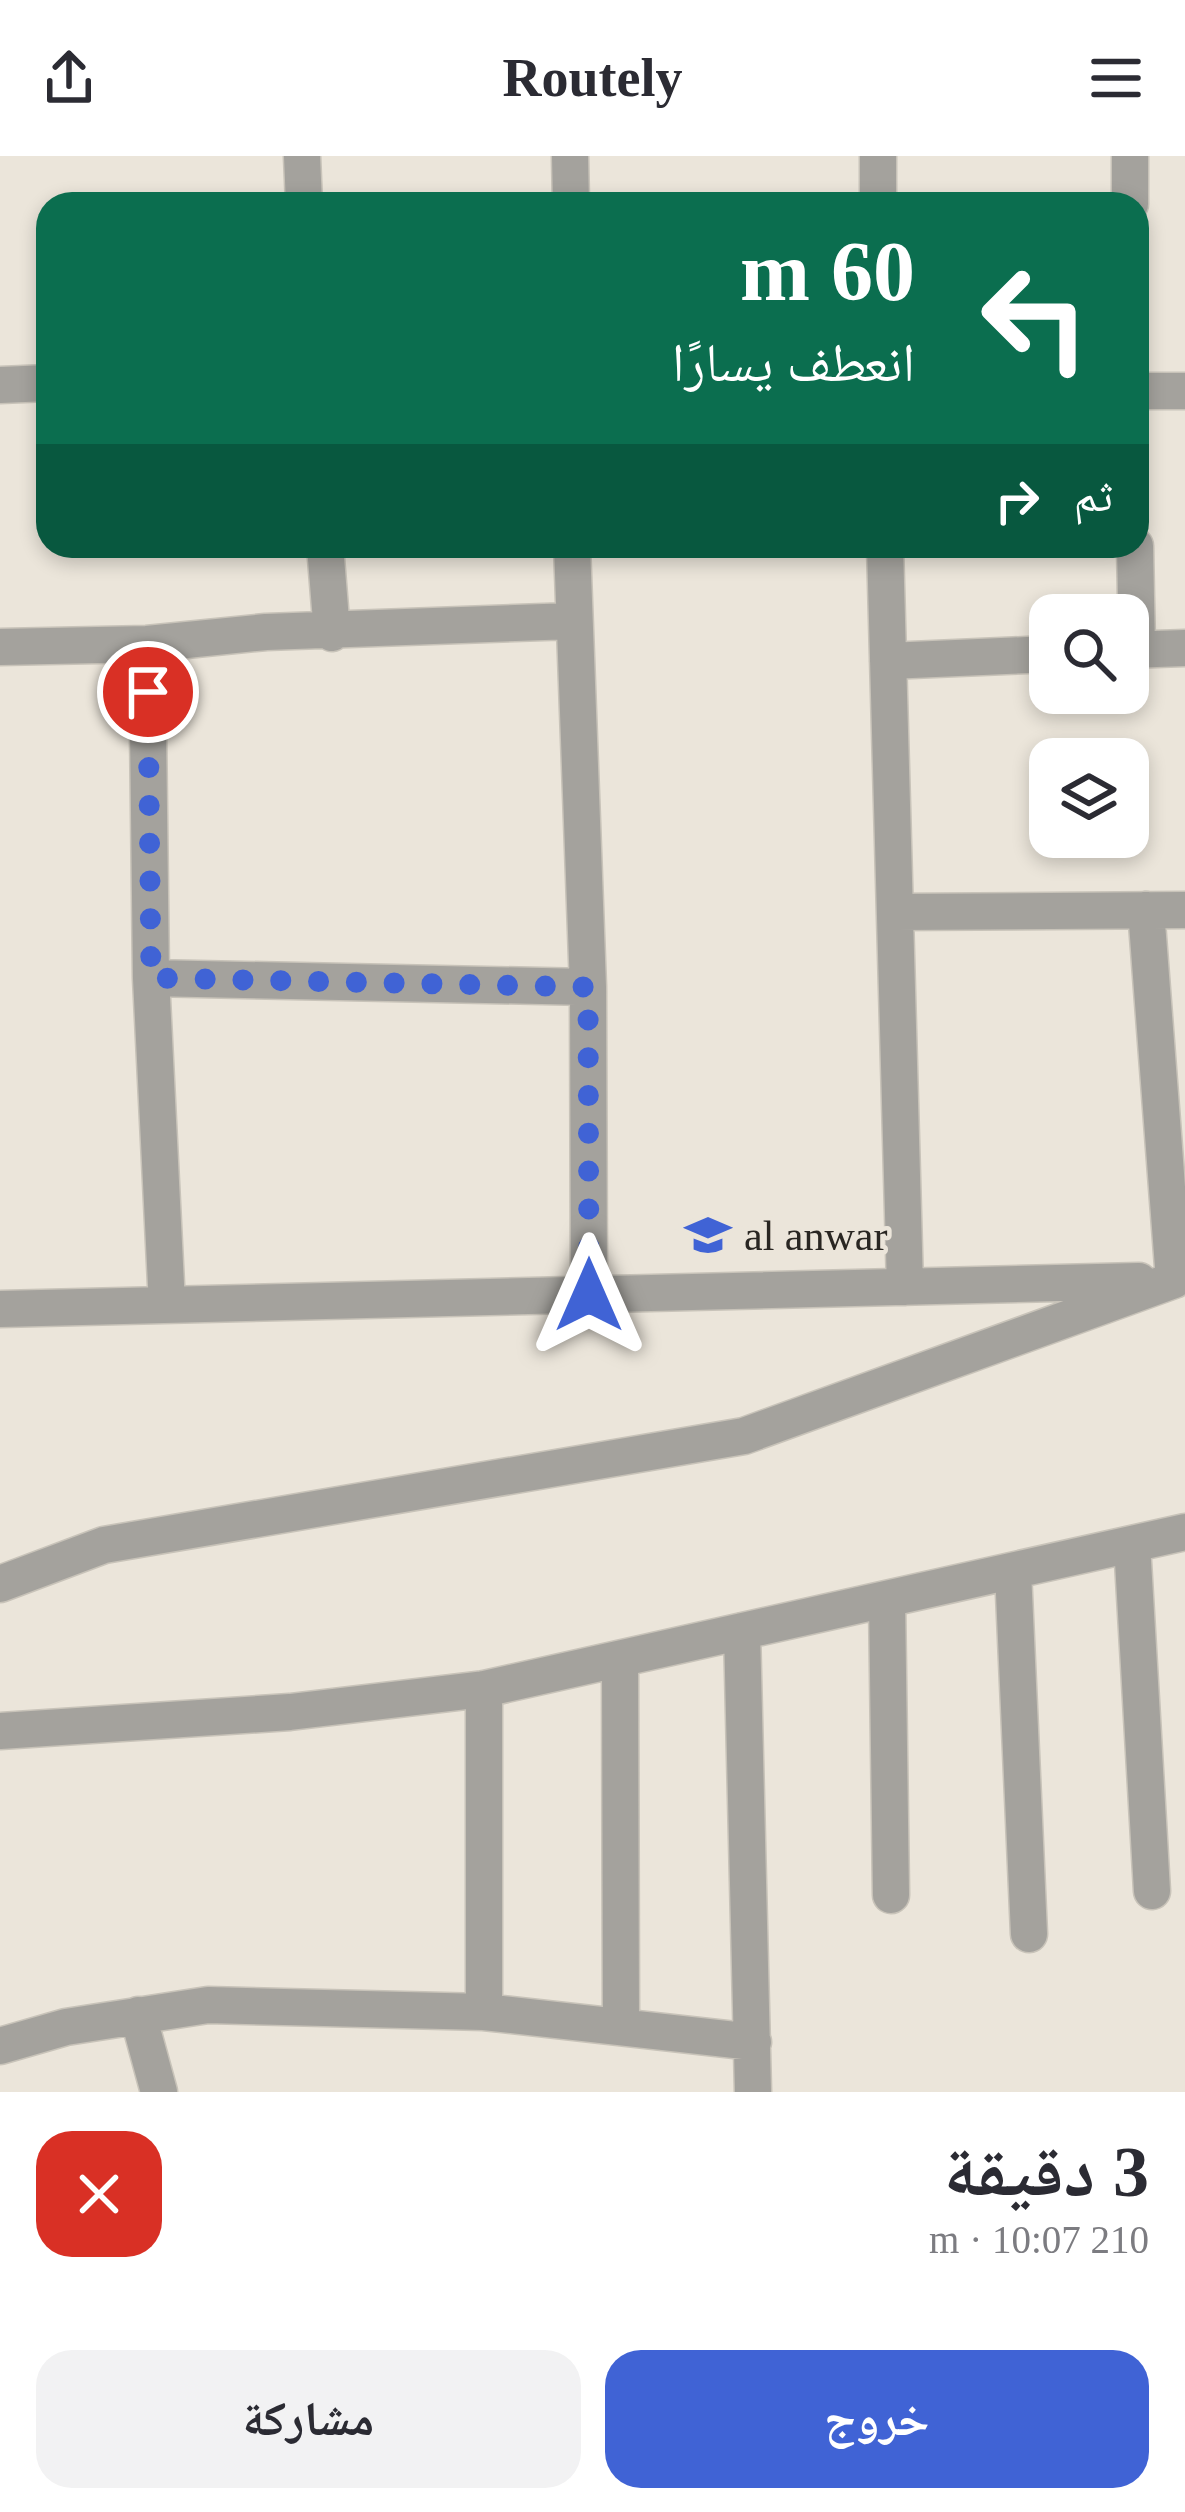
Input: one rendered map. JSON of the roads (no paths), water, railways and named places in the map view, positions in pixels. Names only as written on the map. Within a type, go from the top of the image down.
[{"type":"street","points":[[302,156],[304,192]]},
{"type":"street","points":[[570,156],[571,192]]},
{"type":"street","points":[[878,156],[878,192]]},
{"type":"street","points":[[1130,156],[1130,192]]},
{"type":"street","points":[[0,386],[36,384]]},
{"type":"street","points":[[1149,392],[1185,391]]},
{"type":"street","points":[[326,558],[332,633]]},
{"type":"street","points":[[572,558],[588,987],[589,1295]]},
{"type":"street","points":[[885,558],[905,1287]]},
{"type":"street","points":[[1135,594],[1136,558]]},
{"type":"street","points":[[0,646],[147,644],[266,632],[573,621]]},
{"type":"street","points":[[147,644],[151,978],[166,1305]]},
{"type":"street","points":[[1149,649],[1185,648]]},
{"type":"street","points":[[888,662],[1029,655]]},
{"type":"street","points":[[1146,910],[1180,1280]]},
{"type":"street","points":[[895,912],[1185,910]]},
{"type":"street","points":[[151,978],[588,987]]},
{"type":"street","points":[[0,1309],[1180,1280]]},
{"type":"street","points":[[0,1584],[104,1545],[744,1436],[1180,1280]]},
{"type":"street","points":[[0,1731],[290,1712],[484,1689],[1185,1532]]},
{"type":"street","points":[[1132,1544],[1152,1891]]},
{"type":"street","points":[[1012,1571],[1029,1934]]},
{"type":"street","points":[[887,1599],[891,1895]]},
{"type":"street","points":[[742,1631],[753,2092]]},
{"type":"street","points":[[620,1658],[621,2027]]},
{"type":"street","points":[[484,1689],[484,2012]]},
{"type":"street","points":[[0,2046],[66,2026],[208,2005],[484,2012],[753,2042]]},
{"type":"street","points":[[138,2015],[159,2092]]},
{"type":"place","name":"al anwar","points":[[708,1235]]}]
